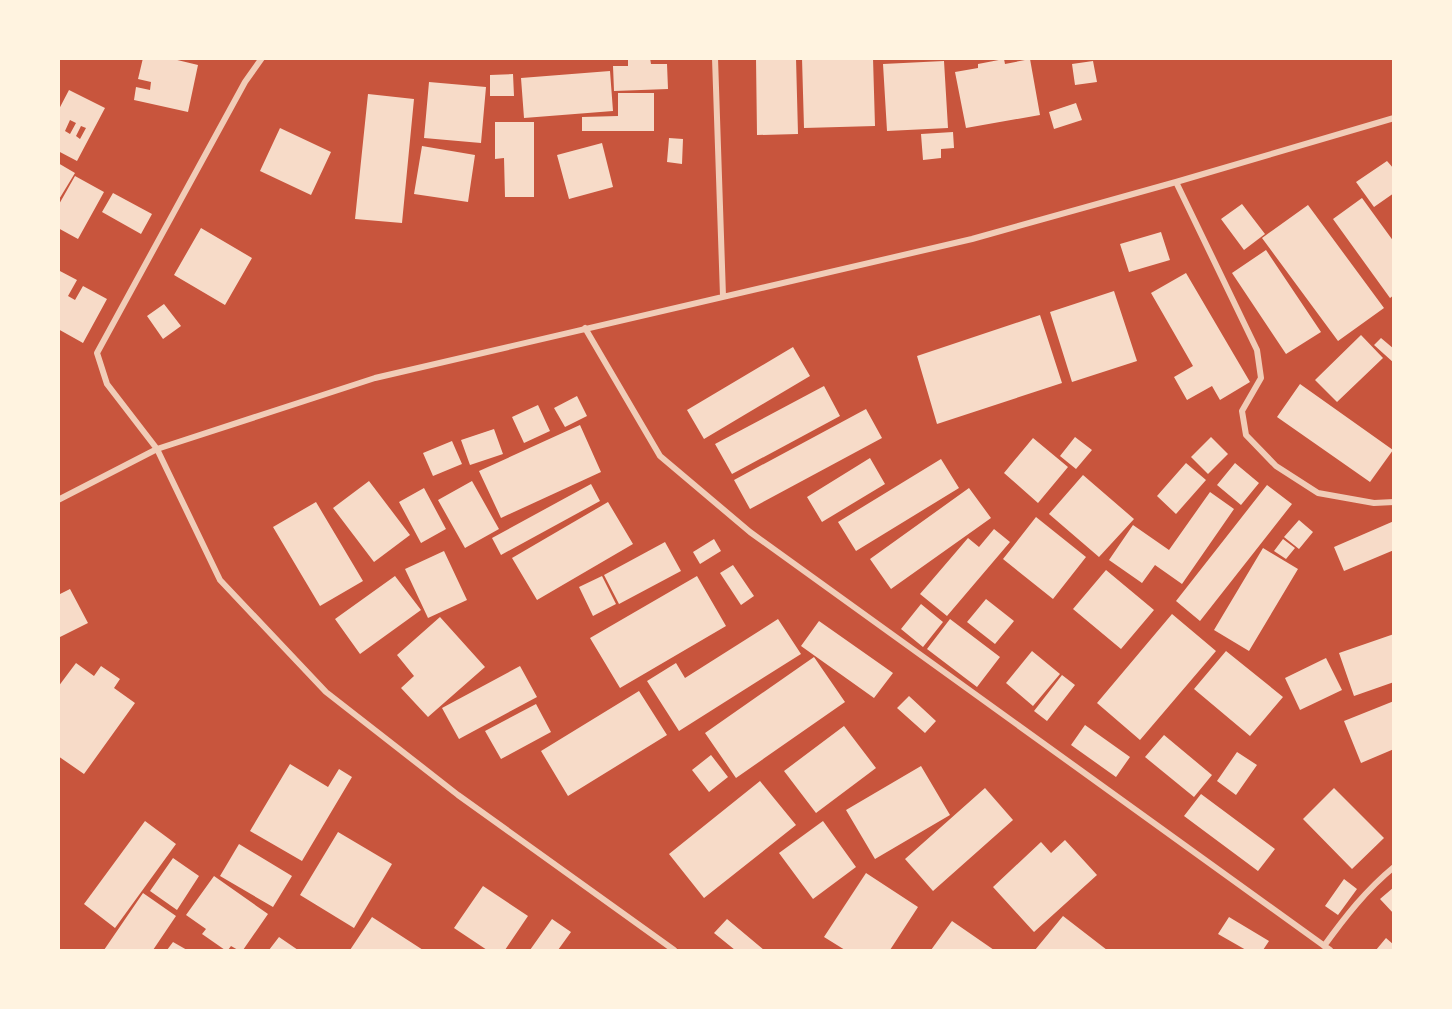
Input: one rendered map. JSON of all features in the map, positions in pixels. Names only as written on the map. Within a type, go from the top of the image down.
[{"type":"street","points":[[262,58],[246,82],[97,353],[107,384],[157,449],[220,580],[326,692],[458,795],[674,951]]},
{"type":"street","points":[[715,58],[723,296]]},
{"type":"street","points":[[58,500],[157,449],[375,378],[972,239],[1394,118]]},
{"type":"street","points":[[1176,182],[1257,350],[1261,378],[1242,411],[1245,435],[1276,466],[1318,493],[1374,503],[1394,501]]},
{"type":"street","points":[[585,328],[660,456],[750,532],[1327,948],[1350,909],[1373,884],[1394,867]]},
{"type":"building","points":[[143,58],[169,58],[198,65],[188,112],[134,100],[136,87],[150,90],[151,82],[138,79]]},
{"type":"building","points":[[628,58],[650,58],[651,64],[667,64],[668,89],[614,91],[613,66],[628,66]]},
{"type":"building","points":[[756,58],[796,58],[798,134],[757,135]]},
{"type":"building","points":[[802,58],[873,58],[875,126],[804,128]]},
{"type":"building","points":[[1004,59],[1005,64],[1030,59],[1040,115],[966,128],[955,72],[978,68],[978,64]]},
{"type":"building","points":[[944,61],[948,128],[887,131],[883,64]]},
{"type":"building","points":[[1093,61],[1097,82],[1075,85],[1072,64]]},
{"type":"building","points":[[610,71],[613,111],[524,118],[521,78]]},
{"type":"building","points":[[513,74],[514,96],[490,96],[490,75]]},
{"type":"building","points":[[429,82],[486,87],[481,143],[424,138]]},
{"type":"building","points":[[69,90],[105,108],[77,161],[58,151],[58,111]],"holes":[[[70,120],[76,123],[70,134],[65,131]],[[81,126],[86,128],[80,139],[76,136]]]},
{"type":"building","points":[[618,93],[654,93],[654,131],[582,131],[582,117],[618,116]]},
{"type":"building","points":[[368,94],[414,99],[402,223],[355,219]]},
{"type":"building","points":[[1076,103],[1082,120],[1054,129],[1049,112]]},
{"type":"building","points":[[495,122],[534,122],[534,197],[505,197],[504,158],[495,159]]},
{"type":"building","points":[[280,128],[331,152],[311,195],[260,171]]},
{"type":"building","points":[[953,132],[954,148],[941,149],[941,158],[923,160],[921,134]]},
{"type":"building","points":[[669,138],[683,139],[682,164],[667,162]]},
{"type":"building","points":[[602,143],[613,187],[569,199],[557,155]]},
{"type":"building","points":[[422,146],[475,155],[468,202],[414,194]]},
{"type":"building","points":[[1387,161],[1394,169],[1394,193],[1374,207],[1356,182]]},
{"type":"building","points":[[58,163],[75,173],[58,201]]},
{"type":"building","points":[[75,176],[104,192],[78,239],[58,228],[58,206]]},
{"type":"building","points":[[113,193],[152,214],[141,234],[102,212]]},
{"type":"building","points":[[1362,198],[1394,242],[1394,295],[1390,298],[1333,219]]},
{"type":"building","points":[[1242,204],[1265,234],[1244,250],[1221,219]]},
{"type":"building","points":[[1308,205],[1384,308],[1338,341],[1262,238]]},
{"type":"building","points":[[201,228],[252,258],[225,305],[174,275]]},
{"type":"building","points":[[1161,232],[1170,260],[1129,272],[1120,244]]},
{"type":"building","points":[[1266,250],[1321,332],[1286,354],[1232,273]]},
{"type":"building","points":[[58,270],[77,280],[68,296],[75,300],[83,286],[107,299],[83,343],[58,329]]},
{"type":"building","points":[[1186,273],[1250,382],[1220,400],[1212,386],[1187,400],[1174,377],[1193,366],[1151,293]]},
{"type":"building","points":[[1114,291],[1137,361],[1072,382],[1050,312]]},
{"type":"building","points":[[164,304],[181,326],[163,339],[147,316]]},
{"type":"building","points":[[1040,315],[1062,383],[937,424],[917,356]]},
{"type":"building","points":[[1361,335],[1383,358],[1337,402],[1315,380]]},
{"type":"building","points":[[1381,338],[1394,349],[1394,363],[1374,345]]},
{"type":"building","points":[[793,347],[810,376],[704,439],[687,410]]},
{"type":"building","points":[[1300,384],[1393,450],[1370,482],[1277,417]]},
{"type":"building","points":[[824,386],[840,416],[732,474],[715,444]]},
{"type":"building","points":[[577,396],[587,416],[565,427],[554,408]]},
{"type":"building","points":[[538,405],[550,431],[524,443],[512,417]]},
{"type":"building","points":[[866,409],[882,438],[750,509],[734,480]]},
{"type":"building","points":[[580,425],[601,472],[501,518],[479,471]]},
{"type":"building","points":[[494,429],[503,454],[470,465],[461,440]]},
{"type":"building","points":[[1075,437],[1092,450],[1076,469],[1060,456]]},
{"type":"building","points":[[1211,437],[1228,454],[1208,474],[1191,457]]},
{"type":"building","points":[[1033,438],[1068,467],[1038,503],[1004,473]]},
{"type":"building","points":[[452,441],[462,464],[433,476],[423,453]]},
{"type":"building","points":[[870,458],[885,484],[822,522],[807,497]]},
{"type":"building","points":[[941,459],[959,488],[856,551],[838,522]]},
{"type":"building","points":[[1186,463],[1206,480],[1176,514],[1157,496]]},
{"type":"building","points":[[1235,463],[1259,483],[1241,505],[1217,485]]},
{"type":"building","points":[[1083,475],[1134,519],[1099,557],[1049,514]]},
{"type":"building","points":[[369,481],[410,535],[374,562],[333,508]]},
{"type":"building","points":[[472,481],[499,529],[465,548],[438,500]]},
{"type":"building","points":[[591,484],[600,501],[501,555],[492,538]]},
{"type":"building","points":[[1267,485],[1292,504],[1200,621],[1176,601]]},
{"type":"building","points":[[424,488],[446,529],[421,543],[399,502]]},
{"type":"building","points":[[969,488],[991,518],[891,589],[870,559]]},
{"type":"building","points":[[1210,492],[1234,509],[1182,584],[1155,565],[1142,583],[1109,560],[1133,525],[1169,550]]},
{"type":"building","points":[[316,502],[363,581],[320,606],[273,527]]},
{"type":"building","points":[[608,502],[633,544],[537,600],[512,558]]},
{"type":"building","points":[[1036,517],[1086,557],[1053,599],[1003,559]]},
{"type":"building","points":[[1299,520],[1313,532],[1299,549],[1284,537]]},
{"type":"building","points":[[1394,521],[1394,550],[1344,571],[1334,547]]},
{"type":"building","points":[[994,529],[1010,542],[947,616],[920,594],[968,538],[979,547]]},
{"type":"building","points":[[714,539],[721,551],[700,564],[693,552]]},
{"type":"building","points":[[1283,539],[1295,548],[1286,559],[1274,551]]},
{"type":"building","points":[[665,542],[681,571],[619,604],[604,575]]},
{"type":"building","points":[[1263,548],[1298,569],[1249,651],[1214,630]]},
{"type":"building","points":[[444,551],[467,600],[428,618],[405,569]]},
{"type":"building","points":[[733,565],[754,596],[741,605],[720,573]]},
{"type":"building","points":[[1106,570],[1154,610],[1121,649],[1073,609]]},
{"type":"building","points":[[395,576],[421,610],[360,654],[335,619]]},
{"type":"building","points":[[602,576],[616,604],[593,616],[579,587]]},
{"type":"building","points":[[697,576],[726,626],[620,688],[590,638]]},
{"type":"building","points":[[70,589],[88,623],[58,638],[58,595]]},
{"type":"building","points":[[986,599],[1014,621],[995,644],[967,622]]},
{"type":"building","points":[[921,604],[943,622],[923,647],[901,629]]},
{"type":"building","points":[[1172,614],[1216,651],[1140,740],[1097,703]]},
{"type":"building","points":[[440,617],[485,667],[428,717],[401,688],[414,676],[397,655]]},
{"type":"building","points":[[778,619],[801,654],[679,731],[647,681],[676,663],[685,678]]},
{"type":"building","points":[[950,619],[1000,657],[977,687],[927,649]]},
{"type":"building","points":[[819,621],[893,673],[874,698],[801,646]]},
{"type":"building","points":[[1394,634],[1394,682],[1354,696],[1339,653]]},
{"type":"building","points":[[1032,651],[1060,674],[1033,706],[1006,683]]},
{"type":"building","points":[[1226,651],[1283,697],[1250,736],[1194,689]]},
{"type":"building","points":[[814,657],[845,702],[736,778],[705,733]]},
{"type":"building","points":[[1326,658],[1342,690],[1300,710],[1285,678]]},
{"type":"building","points":[[76,663],[94,676],[101,666],[120,679],[114,688],[135,703],[84,774],[58,756],[58,687]]},
{"type":"building","points":[[520,666],[537,697],[459,739],[442,708]]},
{"type":"building","points":[[1062,675],[1075,685],[1047,721],[1034,711]]},
{"type":"building","points":[[639,691],[667,735],[568,796],[541,751]]},
{"type":"building","points":[[909,696],[936,721],[925,733],[897,708]]},
{"type":"building","points":[[1394,701],[1394,749],[1361,763],[1344,721]]},
{"type":"building","points":[[536,704],[551,732],[501,759],[485,731]]},
{"type":"building","points":[[1085,725],[1130,757],[1116,777],[1071,745]]},
{"type":"building","points":[[844,726],[876,768],[816,813],[784,771]]},
{"type":"building","points":[[1164,735],[1212,775],[1194,797],[1145,757]]},
{"type":"building","points":[[1237,752],[1257,765],[1236,795],[1217,781]]},
{"type":"building","points":[[711,755],[728,777],[709,792],[692,770]]},
{"type":"building","points":[[290,764],[328,787],[339,769],[352,777],[302,861],[250,831]]},
{"type":"building","points":[[921,766],[950,815],[875,859],[846,810]]},
{"type":"building","points":[[760,781],[796,825],[704,898],[669,854]]},
{"type":"building","points":[[985,788],[1013,820],[933,891],[905,859]]},
{"type":"building","points":[[1334,788],[1384,838],[1352,869],[1303,819]]},
{"type":"building","points":[[1201,794],[1275,849],[1258,871],[1184,816]]},
{"type":"building","points":[[145,821],[176,844],[115,928],[84,904]]},
{"type":"building","points":[[823,821],[856,867],[813,899],[779,853]]},
{"type":"building","points":[[338,832],[392,864],[354,928],[300,895]]},
{"type":"building","points":[[1065,840],[1097,875],[1034,932],[993,887],[1041,842],[1051,853]]},
{"type":"building","points":[[239,844],[292,876],[273,907],[220,876]]},
{"type":"building","points":[[173,858],[199,876],[177,910],[150,891]]},
{"type":"building","points":[[866,873],[918,907],[890,950],[845,950],[824,937]]},
{"type":"building","points":[[214,876],[268,914],[243,950],[231,946],[225,950],[202,934],[206,929],[186,915]]},
{"type":"building","points":[[1344,879],[1357,889],[1338,915],[1325,906]]},
{"type":"building","points":[[483,886],[528,916],[505,950],[487,950],[454,928]]},
{"type":"building","points":[[1394,887],[1394,914],[1380,899]]},
{"type":"building","points":[[143,893],[176,916],[153,950],[104,950]]},
{"type":"building","points":[[1063,916],[1107,950],[1035,950]]},
{"type":"building","points":[[372,917],[423,950],[350,950]]},
{"type":"building","points":[[1229,917],[1269,941],[1263,950],[1246,950],[1218,934]]},
{"type":"building","points":[[552,919],[571,932],[558,950],[530,950]]},
{"type":"building","points":[[727,919],[764,950],[735,950],[714,933]]},
{"type":"building","points":[[952,921],[994,950],[931,950]]},
{"type":"building","points":[[279,937],[298,950],[269,950]]},
{"type":"building","points":[[1386,938],[1394,945],[1394,950],[1376,950]]},
{"type":"building","points":[[173,942],[187,950],[167,950]]}]
